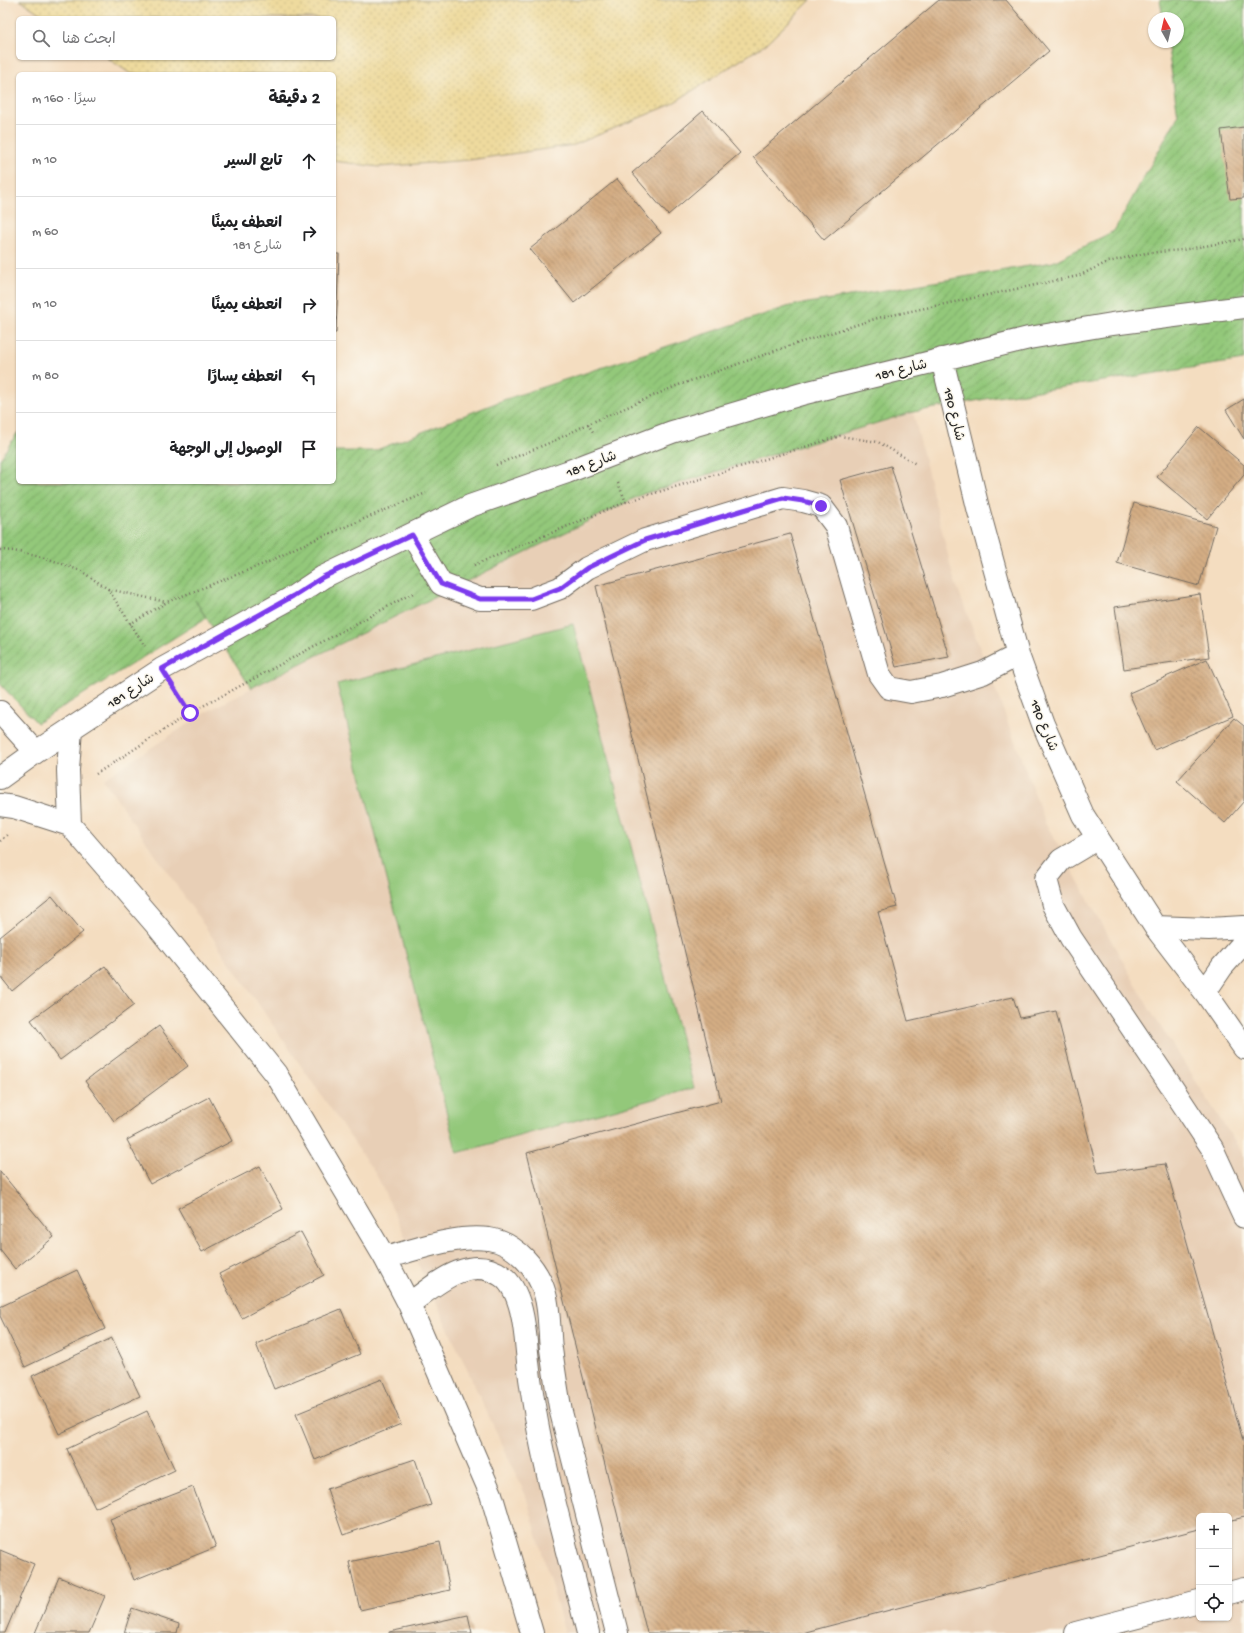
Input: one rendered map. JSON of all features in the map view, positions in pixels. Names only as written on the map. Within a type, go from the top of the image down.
[{"type":"street","name":"شارع 181","points":[[0,778],[36,752],[162,669],[293,596],[323,577],[470,506],[567,472],[672,432],[805,393],[1029,338],[1112,324],[1244,307]]},
{"type":"street","name":"شارع 190","points":[[942,359],[978,508],[1018,654],[1042,724],[1083,815],[1155,927],[1205,992],[1244,1048]]},
{"type":"street","points":[[412,535],[441,584],[480,599],[531,599],[560,588],[587,568],[645,540],[783,498],[803,501],[821,506],[836,526],[879,674],[889,688],[911,692],[942,686],[982,673],[1018,654]]},
{"type":"street","points":[[0,712],[36,752]]},
{"type":"street","points":[[70,825],[68,770],[71,729]]},
{"type":"street","points":[[0,805],[14,807],[70,825],[158,927],[276,1074],[385,1258],[409,1304],[491,1494],[532,1633]]},
{"type":"street","points":[[1098,838],[1061,860],[1046,879],[1053,905],[1071,938],[1212,1148],[1244,1217]]},
{"type":"street","points":[[1155,927],[1209,930],[1244,927]]},
{"type":"street","points":[[1205,992],[1222,967],[1244,942]]},
{"type":"street","points":[[385,1258],[434,1244],[453,1241],[489,1239],[502,1243],[517,1252],[529,1264],[539,1279],[545,1295],[555,1382],[561,1412],[617,1633]]},
{"type":"street","points":[[409,1304],[438,1283],[468,1268],[481,1268],[493,1271],[504,1277],[512,1286],[521,1313],[540,1443],[588,1633]]},
{"type":"street","points":[[1232,1592],[1244,1589]]},
{"type":"street","points":[[1076,1633],[1196,1602]]},
{"type":"path","points":[[0,550],[14,551],[49,559],[81,571],[108,589],[167,602]]},
{"type":"path","points":[[108,589],[190,713]]},
{"type":"shaded area","points":[[913,412],[953,576],[1045,822],[1150,1010],[1244,1156],[1244,1633],[565,1633],[526,1496],[377,1176],[103,779],[208,711],[410,604],[643,494]]},
{"type":"green space","points":[[1160,0],[1244,0],[1244,360],[997,397],[913,412],[643,494],[251,688],[195,600],[206,618],[37,723],[0,684],[0,459],[16,435],[16,484],[336,484],[336,451],[374,451],[506,399],[790,306],[1053,262],[1114,231],[1178,116],[1168,48],[1184,48],[1184,12],[1162,12]]},
{"type":"green space","points":[[573,624],[694,1088],[457,1153],[337,684]]},
{"type":"sand","points":[[20,0],[811,0],[766,44],[670,105],[574,145],[469,160],[379,167],[336,161],[336,72],[128,72],[110,60],[336,60],[336,16],[44,16]]},
{"type":"building","points":[[939,0],[1006,0],[1049,51],[824,240],[753,157]]},
{"type":"building","points":[[703,111],[740,153],[668,215],[632,173]]},
{"type":"building","points":[[1244,127],[1244,198],[1230,199],[1221,130]]},
{"type":"building","points":[[617,179],[661,233],[574,303],[530,249]]},
{"type":"building","points":[[336,254],[339,254],[336,333]]},
{"type":"building","points":[[1244,399],[1244,439],[1226,410]]},
{"type":"building","points":[[1199,427],[1244,465],[1244,475],[1207,519],[1157,477]]},
{"type":"building","points":[[891,466],[949,657],[896,667],[840,480]]},
{"type":"building","points":[[1134,503],[1216,526],[1199,586],[1117,563]]},
{"type":"building","points":[[790,534],[897,907],[878,912],[908,1021],[1013,997],[1020,1018],[1056,1011],[1098,1173],[1165,1164],[1244,1444],[1244,1517],[1232,1520],[1232,1513],[1196,1513],[1196,1530],[802,1633],[647,1633],[527,1153],[721,1101],[596,586]]},
{"type":"building","points":[[1200,594],[1209,657],[1124,669],[1115,607]]},
{"type":"building","points":[[1207,659],[1233,716],[1154,750],[1129,693]]},
{"type":"building","points":[[1234,718],[1244,726],[1244,801],[1225,823],[1177,781]]},
{"type":"building","points":[[52,895],[83,932],[12,991],[0,976],[0,937]]},
{"type":"building","points":[[105,966],[134,1005],[60,1060],[31,1020]]},
{"type":"building","points":[[159,1026],[188,1066],[114,1121],[85,1081]]},
{"type":"building","points":[[209,1097],[232,1141],[150,1184],[127,1140]]},
{"type":"building","points":[[260,1166],[283,1209],[202,1252],[178,1208]]},
{"type":"building","points":[[0,1171],[54,1237],[15,1269],[0,1250]]},
{"type":"building","points":[[301,1232],[324,1275],[242,1318],[219,1274]]},
{"type":"building","points":[[77,1270],[105,1329],[25,1367],[0,1316],[0,1307]]},
{"type":"building","points":[[341,1309],[360,1354],[274,1389],[256,1344]]},
{"type":"building","points":[[112,1338],[140,1396],[59,1434],[32,1376]]},
{"type":"building","points":[[382,1379],[401,1424],[315,1460],[296,1414]]},
{"type":"building","points":[[147,1411],[175,1470],[95,1508],[67,1449]]},
{"type":"building","points":[[415,1459],[431,1505],[343,1535],[327,1489]]},
{"type":"building","points":[[193,1487],[216,1547],[134,1580],[110,1519]]},
{"type":"building","points":[[440,1542],[450,1590],[360,1610],[349,1562]]},
{"type":"building","points":[[0,1550],[34,1564],[5,1633],[0,1633]]},
{"type":"building","points":[[59,1577],[105,1596],[89,1633],[35,1633]]},
{"type":"building","points":[[132,1608],[179,1624],[177,1633],[124,1633]]},
{"type":"building","points":[[468,1615],[472,1633],[389,1633],[389,1632]]},
{"type":"route","points":[[190,713],[162,669],[293,596],[323,577],[412,535],[441,584],[480,599],[531,599],[560,588],[587,568],[645,540],[783,498],[821,506]]}]
